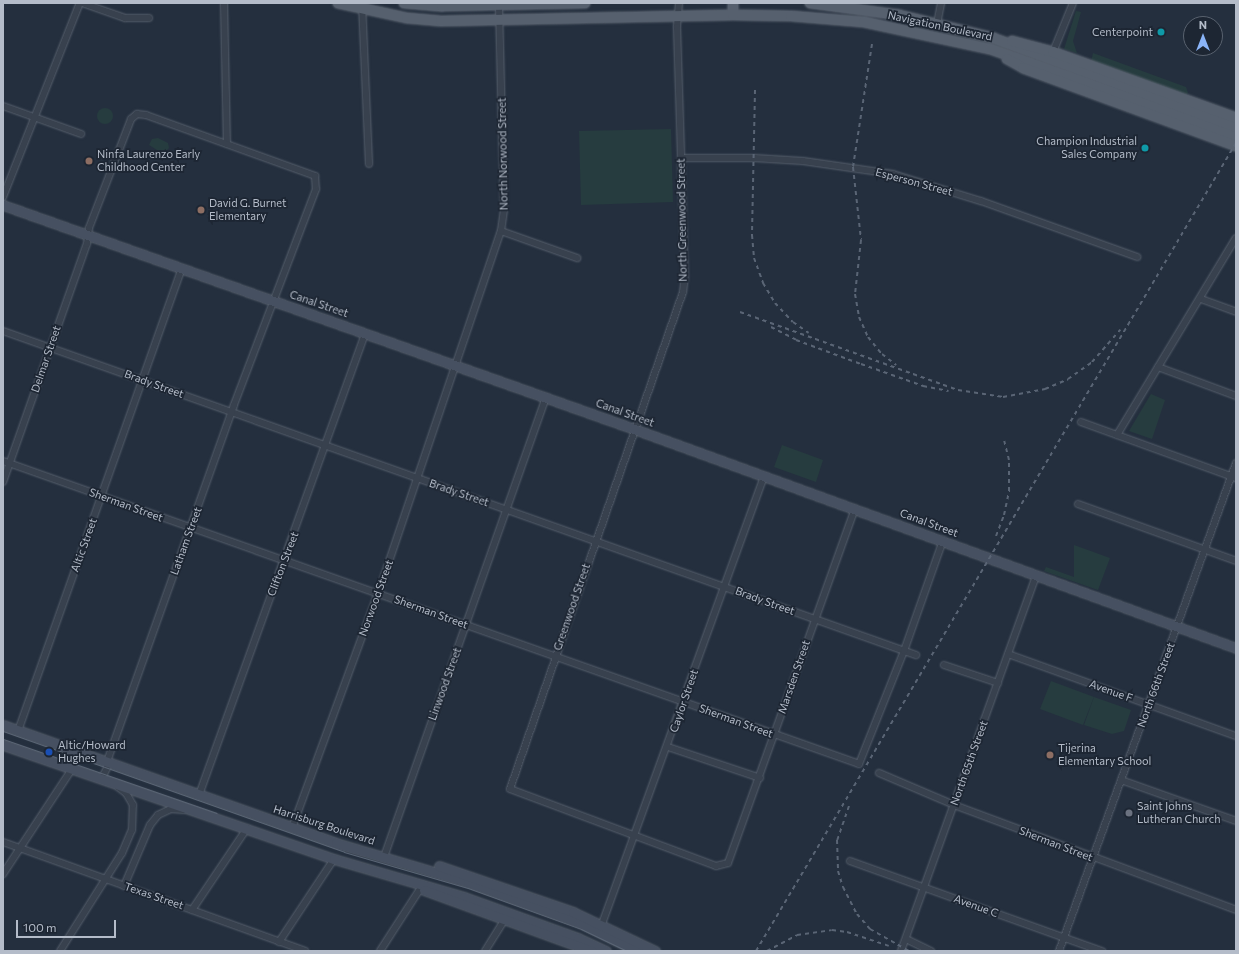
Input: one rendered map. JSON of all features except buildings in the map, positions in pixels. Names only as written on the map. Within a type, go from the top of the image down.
[{"type":"main road","name":"Navigation Boulevard","points":[[338,3],[362,6],[407,18],[500,21],[733,15],[791,16],[864,22],[990,49],[1236,127]]},
{"type":"main road","points":[[404,3],[442,6],[585,3]]},
{"type":"main road","points":[[733,3],[733,15]]},
{"type":"main road","name":"Navigation Boulevard","points":[[810,3],[862,8],[937,24],[992,38],[1236,136]]},
{"type":"main road","points":[[937,24],[938,38]]},
{"type":"main road","points":[[992,38],[1030,44],[1236,118]]},
{"type":"main road","points":[[990,49],[1023,68],[1236,146]]},
{"type":"main road","name":"Canal Street","points":[[3,205],[943,540],[1236,648]]},
{"type":"main road","name":"Harrisburg Boulevard","points":[[3,725],[292,828],[468,882],[580,923],[637,951]]},
{"type":"main road","points":[[3,745],[101,780],[247,828],[506,918],[592,951]]},
{"type":"main road","points":[[384,857],[435,865],[467,874],[602,924],[655,951]]},
{"type":"main road","points":[[334,859],[464,897],[578,938],[606,951]]},
{"type":"street","points":[[3,197],[81,3],[125,18],[150,18]]},
{"type":"street","points":[[224,3],[226,144]]},
{"type":"street","name":"North Greenwood Street","points":[[634,429],[682,292],[685,276],[677,27],[679,3]]},
{"type":"street","points":[[937,24],[941,3]]},
{"type":"street","points":[[1053,52],[1073,3]]},
{"type":"street","points":[[362,6],[369,164]]},
{"type":"street","name":"North Norwood Street","points":[[454,365],[501,231],[504,210],[499,6]]},
{"type":"street","points":[[3,106],[80,134]]},
{"type":"street","name":"Delmar Street","points":[[3,482],[88,236],[89,228],[131,120],[137,114],[226,144]]},
{"type":"street","name":"Latham Street","points":[[101,780],[107,768],[107,762],[232,412],[316,189],[316,178],[312,174],[226,144]]},
{"type":"street","name":"Esperson Street","points":[[682,158],[754,158],[802,161],[893,174],[981,201],[1137,257]]},
{"type":"street","points":[[501,231],[577,258]]},
{"type":"street","points":[[1117,435],[1201,299],[1236,238]]},
{"type":"street","name":"Altic Street","points":[[18,731],[182,269]]},
{"type":"street","points":[[1201,299],[1236,312]]},
{"type":"street","name":"Brady Street","points":[[3,331],[916,655]]},
{"type":"street","name":"Clifton Street","points":[[199,795],[364,333]]},
{"type":"street","name":"Norwood Street","points":[[292,828],[378,593],[418,478],[454,365]]},
{"type":"street","points":[[1158,367],[1236,396]]},
{"type":"street","name":"Linwood Street","points":[[384,857],[546,398]]},
{"type":"street","points":[[1081,422],[1234,477]]},
{"type":"street","name":"Greenwood Street","points":[[634,429],[510,789],[517,794],[634,836]]},
{"type":"street","name":"Sherman Street","points":[[3,461],[859,764],[904,651]]},
{"type":"street","name":"North 66th Street","points":[[1059,951],[1205,550],[1234,477],[1236,463]]},
{"type":"street","name":"Caylor Street","points":[[602,924],[668,747],[764,476]]},
{"type":"street","points":[[1078,504],[1236,562]]},
{"type":"street","name":"Marsden Street","points":[[634,836],[723,866],[732,857],[814,619],[855,509]]},
{"type":"street","points":[[904,651],[943,540]]},
{"type":"street","name":"North 65th Street","points":[[901,951],[1036,575]]},
{"type":"street","name":"Avenue F","points":[[1008,654],[1236,736]]},
{"type":"street","points":[[944,665],[998,683]]},
{"type":"street","points":[[668,747],[760,778]]},
{"type":"street","points":[[3,874],[72,769]]},
{"type":"street","name":"Sherman Street","points":[[879,773],[954,805],[1236,910]]},
{"type":"street","points":[[1121,780],[1236,821]]},
{"type":"street","points":[[60,951],[106,879],[132,830],[134,814],[130,799],[111,783]]},
{"type":"street","points":[[124,886],[150,825],[158,815],[171,809],[189,810]]},
{"type":"street","points":[[192,910],[247,828]]},
{"type":"street","name":"Texas Street","points":[[3,842],[305,951]]},
{"type":"street","points":[[279,942],[334,859]]},
{"type":"street","name":"Avenue C","points":[[850,860],[924,888],[1102,951]]},
{"type":"street","points":[[380,951],[420,889]]},
{"type":"street","points":[[485,951],[506,918]]},
{"type":"street","points":[[906,939],[931,951]]},
{"type":"green space","points":[[1076,11],[1081,12],[1073,41],[1077,53],[1064,49]]},
{"type":"green space","points":[[1093,53],[1186,87],[1188,93],[1185,96],[1091,61]]},
{"type":"green space","points":[[105,108],[112,113],[113,116],[108,123],[105,124],[98,119],[97,116],[102,109]]},
{"type":"green space","points":[[671,129],[673,202],[581,205],[579,131]]},
{"type":"green space","points":[[158,138],[168,143],[169,148],[166,151],[157,150],[149,145],[152,139]]},
{"type":"green space","points":[[1151,394],[1165,400],[1152,439],[1129,431]]},
{"type":"green space","points":[[782,445],[823,460],[816,482],[774,467]]},
{"type":"green space","points":[[1074,545],[1110,558],[1098,590],[1044,571],[1046,567],[1074,577]]},
{"type":"green space","points":[[1051,681],[1094,697],[1083,725],[1040,709]]},
{"type":"green space","points":[[1094,697],[1131,710],[1124,731],[1112,734],[1084,725]]},
{"type":"tram line","points":[[3,731],[344,852],[468,888],[581,929],[627,951]]},
{"type":"tram line","points":[[3,739],[217,813]]},
{"type":"railway","points":[[872,44],[853,167],[861,240],[855,294],[859,317],[868,337],[882,354],[896,365]]},
{"type":"railway","points":[[755,90],[752,235],[754,258],[763,283],[775,303],[793,322],[809,333]]},
{"type":"railway","points":[[756,951],[1236,143]]},
{"type":"railway","points":[[740,312],[958,390],[1003,397],[1045,389],[1068,379],[1092,362],[1120,330]]},
{"type":"railway","points":[[771,327],[796,340],[861,364],[923,386],[949,391]]},
{"type":"railway","points":[[996,536],[1004,515],[1009,491],[1009,460],[1004,440]]},
{"type":"railway","points":[[849,806],[837,840],[838,871],[843,887],[857,914],[870,929],[909,951]]},
{"type":"railway","points":[[767,951],[797,935],[832,930],[847,932],[889,946]]},
{"type":"place","name":"Centerpoint","points":[[1161,32]]},
{"type":"place","name":"Champion Industrial Sales Company","points":[[1145,148]]},
{"type":"place","name":"Ninfa Laurenzo Early Childhood Center","points":[[89,161]]},
{"type":"place","name":"David G. Burnet Elementary","points":[[201,210]]},
{"type":"place","name":"Altic/Howard Hughes","points":[[49,752]]},
{"type":"place","name":"Tijerina Elementary School","points":[[1050,755]]},
{"type":"place","name":"Saint Johns Lutheran Church","points":[[1129,813]]}]
